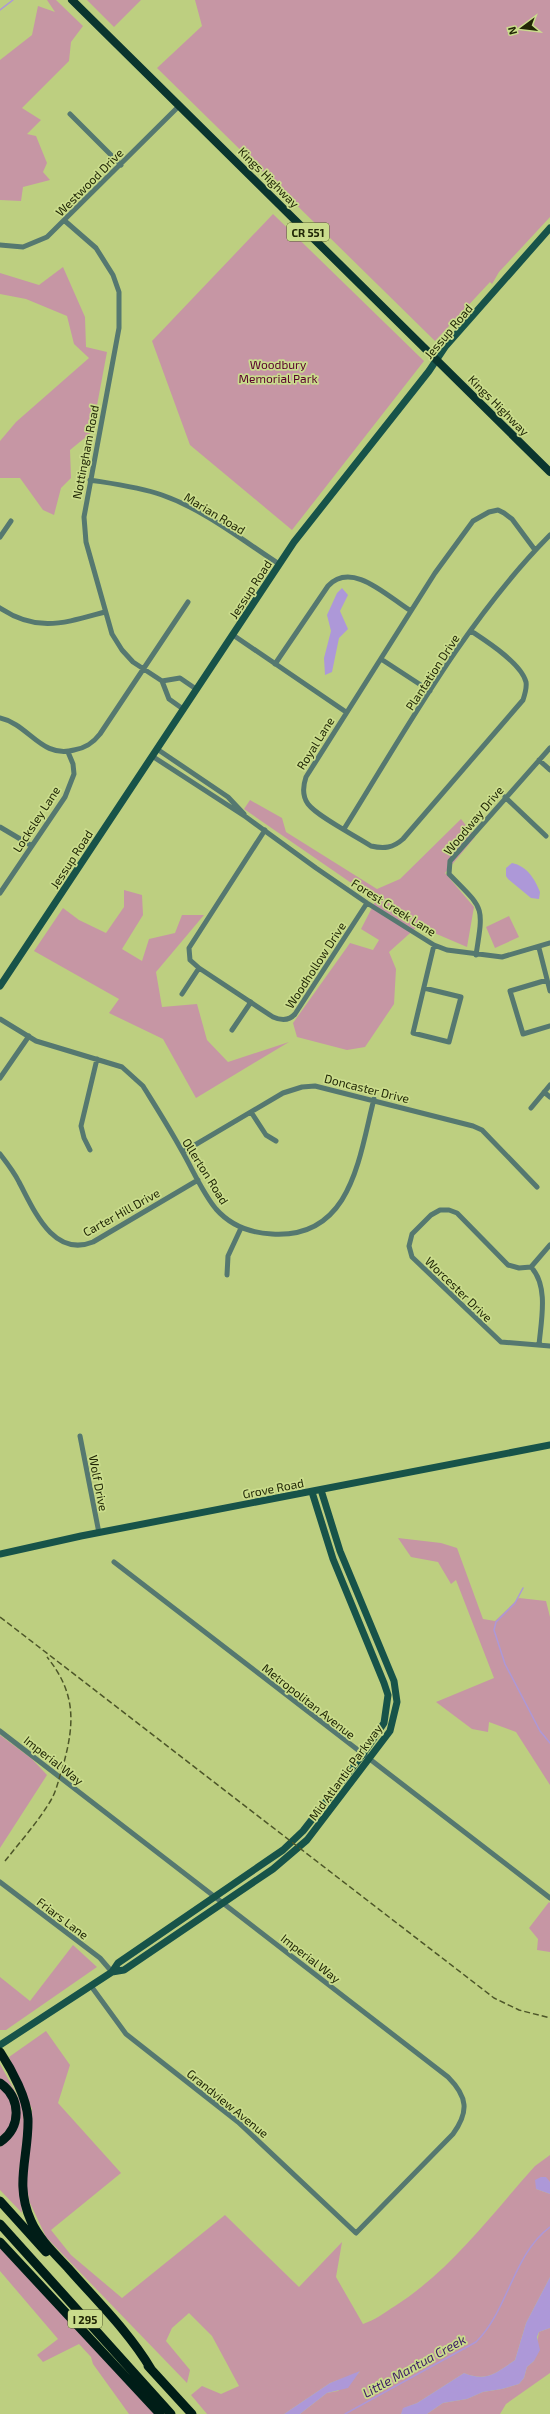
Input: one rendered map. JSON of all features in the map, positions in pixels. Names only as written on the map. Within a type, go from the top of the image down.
[{"type":"highway","points":[[0,2052],[22,2096],[27,2112],[28,2136],[22,2186],[24,2202],[32,2222],[45,2242],[137,2345],[151,2369]]},
{"type":"highway","points":[[0,2083],[13,2097],[16,2112],[12,2130],[0,2142]]},
{"type":"highway","name":"I 295","points":[[0,2201],[192,2414]]},
{"type":"highway","name":"I 295","points":[[0,2224],[171,2414]]},
{"type":"highway","points":[[0,2232],[60,2298],[73,2305]]},
{"type":"highway","points":[[0,2242],[160,2414]]},
{"type":"main road","name":"Kings Highway","points":[[72,0],[550,472]]},
{"type":"street","name":"Westwood Drive","points":[[0,245],[23,247],[36,243],[47,237],[65,221],[179,106]]},
{"type":"street","points":[[70,114],[121,165]]},
{"type":"street","name":"Nottingham Road","points":[[65,221],[96,248],[113,275],[119,292],[119,328],[90,480],[84,517],[84,531],[112,634],[122,650],[142,668],[162,681]]},
{"type":"street","name":"Jessup Road","points":[[0,986],[279,564],[316,512],[436,360],[550,228]]},
{"type":"street","name":"Marian Road","points":[[90,480],[131,486],[178,502],[196,511],[279,564]]},
{"type":"street","name":"Royal Lane","points":[[471,631],[490,644],[522,674],[526,681],[526,690],[523,700],[397,845],[382,848],[371,846],[313,809],[308,803],[303,786],[306,777],[411,611],[456,545],[480,515],[498,510],[504,513],[512,519],[535,550]]},
{"type":"street","points":[[0,536],[11,521]]},
{"type":"street","name":"Plantation Drive","points":[[344,829],[430,691],[471,631],[498,594],[535,550],[550,535]]},
{"type":"street","points":[[275,664],[328,586],[334,580],[342,576],[350,576],[368,583],[411,611]]},
{"type":"street","points":[[0,718],[13,723],[49,749],[68,752],[82,748],[94,742],[142,668],[188,602]]},
{"type":"street","points":[[0,608],[17,618],[49,625],[64,624],[105,612]]},
{"type":"street","points":[[233,635],[346,712]]},
{"type":"street","points":[[381,659],[430,691]]},
{"type":"street","points":[[183,709],[168,699],[162,681],[180,678],[196,689]]},
{"type":"street","name":"Woodway Drive","points":[[476,955],[482,916],[478,904],[448,870],[450,861],[550,748]]},
{"type":"street","name":"Forest Creek Lane","points":[[157,749],[228,796],[246,817]]},
{"type":"street","name":"Locksley Lane","points":[[0,893],[65,797],[74,774],[68,752]]},
{"type":"street","name":"Forest Creek Lane","points":[[152,756],[246,817],[316,868],[368,903],[434,945],[447,950],[476,955],[502,956],[538,948],[550,943]]},
{"type":"street","points":[[539,760],[550,770]]},
{"type":"street","points":[[506,798],[546,836]]},
{"type":"street","points":[[0,827],[32,846]]},
{"type":"street","name":"Woodhollow Drive","points":[[265,830],[189,948],[190,960],[199,968],[278,1019],[285,1020],[292,1017],[368,903]]},
{"type":"street","points":[[424,988],[461,997],[449,1042],[413,1033],[434,945]]},
{"type":"street","points":[[538,948],[550,991]]},
{"type":"street","points":[[182,994],[199,968]]},
{"type":"street","points":[[547,980],[510,991],[523,1034],[550,1026]]},
{"type":"street","points":[[232,1030],[250,1002]]},
{"type":"street","name":"Ollerton Road","points":[[0,1019],[29,1036],[122,1066],[143,1086],[198,1180],[217,1209],[241,1228],[262,1234],[296,1233],[314,1226],[338,1208],[347,1194],[352,1180],[374,1099]]},
{"type":"street","points":[[0,1078],[29,1036]]},
{"type":"street","points":[[90,1150],[84,1138],[81,1126],[97,1059]]},
{"type":"street","points":[[531,1108],[550,1085]]},
{"type":"street","name":"Doncaster Drive","points":[[183,1152],[283,1093],[302,1087],[328,1088],[464,1123],[482,1130],[537,1187]]},
{"type":"street","points":[[544,1092],[550,1097]]},
{"type":"street","points":[[251,1112],[266,1135],[276,1142]]},
{"type":"street","name":"Carter Hill Drive","points":[[0,1154],[19,1182],[40,1222],[53,1236],[68,1244],[87,1244],[93,1242],[198,1180]]},
{"type":"street","name":"Worcester Drive","points":[[531,1267],[519,1268],[508,1265],[457,1213],[449,1210],[440,1210],[431,1215],[412,1234],[409,1246],[412,1257],[501,1342],[550,1346]]},
{"type":"street","points":[[227,1274],[228,1256],[241,1228]]},
{"type":"street","points":[[539,1345],[542,1290],[540,1281],[531,1267],[550,1245]]},
{"type":"street","name":"Wolf Drive","points":[[80,1436],[99,1533]]},
{"type":"street","name":"Grove Road","points":[[0,1554],[99,1533],[550,1445]]},
{"type":"street","name":"Mid Atlantic Parkway","points":[[112,1972],[124,1970],[223,1903],[278,1865],[307,1840],[390,1731],[396,1713],[396,1694],[390,1670],[340,1551],[321,1490]]},
{"type":"street","name":"Mid Atlantic Parkway","points":[[0,2045],[112,1972],[118,1963],[261,1866],[292,1842],[303,1831],[363,1754],[384,1722],[388,1695],[333,1559],[312,1492]]},
{"type":"street","name":"Metropolitan Avenue","points":[[114,1562],[550,1898]]},
{"type":"street","name":"Imperial Way","points":[[0,1731],[442,2073],[459,2088],[465,2106],[462,2121],[356,2233]]},
{"type":"street","name":"Friars Lane","points":[[0,1882],[100,1958],[112,1972]]},
{"type":"street","name":"Grandview Avenue","points":[[91,1986],[126,2034],[238,2122],[356,2233]]},
{"type":"green space","points":[[47,0],[56,0],[83,26],[71,42],[69,61],[22,108],[41,120],[27,134],[36,136],[47,163],[43,172],[50,180],[23,187],[21,201],[0,200],[0,60],[32,35],[38,6],[55,12]]},
{"type":"green space","points":[[87,0],[141,0],[114,27]]},
{"type":"green space","points":[[195,0],[550,0],[550,217],[499,272],[492,284],[490,282],[435,341],[157,68],[202,26]]},
{"type":"green space","name":"Woodbury Memorial Park","points":[[273,214],[424,361],[292,530],[190,445],[152,341]]},
{"type":"green space","points":[[63,267],[85,317],[86,347],[107,352],[92,432],[70,450],[71,478],[61,488],[54,515],[43,510],[20,478],[0,478],[0,441],[16,422],[89,358],[74,344],[67,316],[26,299],[0,294],[0,273],[39,285]]},
{"type":"green space","points":[[250,800],[282,818],[286,832],[377,889],[400,879],[461,819],[475,837],[445,873],[474,907],[467,947],[418,926],[389,952],[396,969],[394,1004],[365,1047],[347,1050],[297,1037],[293,1023],[350,943],[373,950],[379,940],[361,929],[376,900],[244,809]]},
{"type":"green space","points":[[124,890],[142,895],[143,915],[122,949],[142,961],[149,939],[175,933],[182,915],[204,915],[156,972],[162,1007],[197,1004],[207,1040],[228,1062],[289,1042],[196,1098],[163,1039],[109,1013],[119,999],[34,951],[63,908],[79,920],[106,933],[124,907]]},
{"type":"green space","points":[[509,916],[519,937],[495,948],[486,927]]},
{"type":"green space","points":[[398,1538],[441,1543],[457,1548],[483,1619],[495,1621],[519,1598],[546,1601],[550,1617],[550,1785],[516,1732],[489,1722],[488,1732],[472,1729],[436,1702],[494,1678],[456,1580],[451,1584],[438,1562],[411,1557]]},
{"type":"green space","points":[[0,1735],[32,1759],[47,1775],[0,1848]]},
{"type":"green space","points":[[549,1902],[550,1952],[537,1950],[538,1939],[529,1928]]},
{"type":"green space","points":[[73,1945],[97,1967],[6,2030],[0,2030],[0,1977],[30,2001]]},
{"type":"green space","points":[[46,2031],[70,2065],[58,2103],[121,2173],[51,2230],[71,2255],[122,2298],[225,2215],[299,2287],[342,2242],[336,2277],[363,2324],[395,2306],[434,2276],[486,2223],[535,2166],[550,2155],[550,2182],[544,2177],[538,2179],[536,2189],[550,2194],[550,2277],[526,2323],[515,2360],[491,2375],[479,2377],[464,2373],[417,2403],[404,2408],[401,2414],[300,2414],[327,2393],[338,2391],[360,2372],[330,2383],[284,2414],[207,2414],[191,2395],[202,2386],[221,2394],[239,2386],[212,2336],[189,2313],[172,2328],[166,2341],[190,2370],[187,2383],[46,2237],[30,2203],[26,2185],[32,2109],[9,2057]]},
{"type":"green space","points":[[0,2064],[22,2104],[25,2131],[19,2172],[22,2213],[0,2190],[0,2147],[11,2137],[20,2122],[19,2106],[11,2086],[0,2079]]},
{"type":"green space","points":[[0,2088],[10,2100],[12,2126],[0,2137]]},
{"type":"green space","points":[[0,2248],[155,2414],[129,2414],[93,2364],[91,2357],[79,2344],[43,2362],[37,2355],[58,2339],[0,2271]]},
{"type":"green space","points":[[550,2328],[550,2373],[506,2404],[500,2414],[427,2414],[443,2403],[467,2399],[483,2392],[519,2384],[524,2378],[527,2367],[534,2361],[539,2332]]},
{"type":"shaded area","points":[[342,588],[348,595],[340,611],[348,629],[339,638],[332,672],[325,675],[324,658],[331,631],[327,615],[337,593]]},
{"type":"shaded area","points":[[512,863],[526,870],[536,882],[540,892],[539,899],[531,898],[508,879],[506,876],[506,868]]},
{"type":"shaded area","points":[[541,2177],[546,2177],[550,2182],[550,2194],[536,2189],[535,2180]]},
{"type":"shaded area","points":[[550,2277],[550,2328],[539,2332],[537,2337],[540,2350],[534,2361],[527,2367],[524,2378],[519,2384],[483,2392],[467,2399],[443,2403],[427,2414],[401,2414],[403,2408],[417,2403],[464,2373],[479,2377],[491,2375],[515,2360],[526,2323]]},
{"type":"shaded area","points":[[360,2371],[348,2388],[327,2393],[300,2414],[284,2414],[330,2383]]},
{"type":"waterway","points":[[0,10],[13,0]]},
{"type":"waterway","points":[[523,1588],[515,1603],[496,1622],[494,1630],[505,1664],[540,1731],[550,1743]]},
{"type":"waterway","name":"Little Mantua Creek","points":[[345,2414],[476,2342],[496,2315],[527,2252],[538,2238],[550,2227]]},
{"type":"railway","points":[[0,1617],[494,1998],[519,2010],[550,2018]]},
{"type":"railway","points":[[5,1861],[35,1824],[51,1800],[63,1766],[70,1736],[71,1722],[68,1696],[57,1670],[47,1657]]}]
